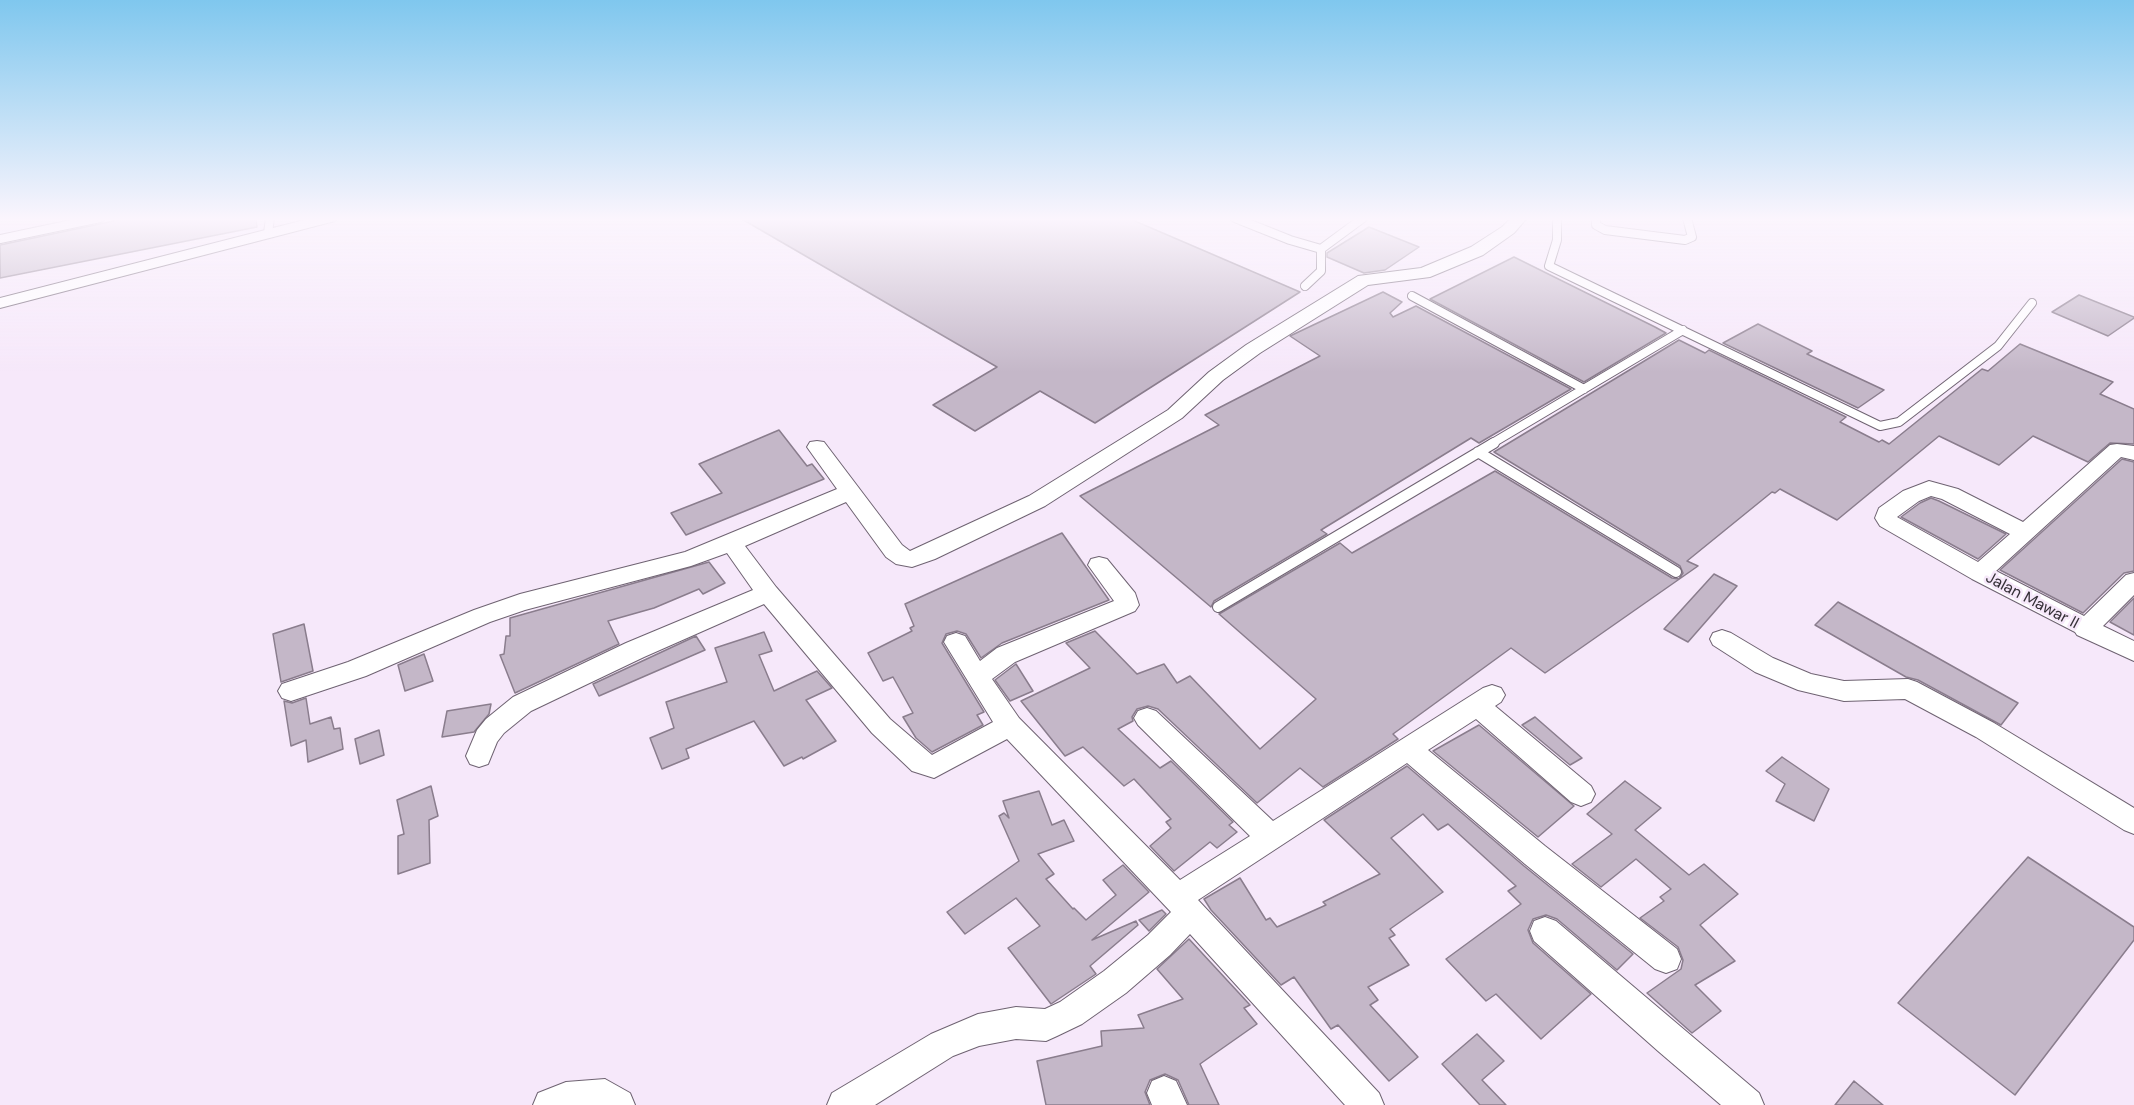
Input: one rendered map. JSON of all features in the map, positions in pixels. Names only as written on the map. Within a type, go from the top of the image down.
[{"type":"street","points":[[0,303],[117,270]]},
{"type":"street","points":[[817,447],[894,551],[904,558],[912,559],[1047,495],[1175,414],[1216,376],[1253,349],[1364,280],[1424,273],[1432,270]]},
{"type":"street","name":"Jalan Mawar II","points":[[1980,573],[2117,450],[2134,453]]},
{"type":"street","name":"Jalan Mawar II","points":[[2026,533],[1950,494],[1929,488],[1911,496],[1887,513],[1886,518],[1980,573],[2085,629],[2134,652]]},
{"type":"street","points":[[291,691],[357,669],[482,616],[520,603],[691,558],[850,492]]},
{"type":"street","points":[[730,543],[768,593],[881,726],[921,763],[934,767],[1010,725]]},
{"type":"street","points":[[977,677],[1006,655],[1127,605],[1124,593],[1099,565]]},
{"type":"street","points":[[2085,629],[2134,581]]},
{"type":"street","points":[[479,756],[486,737],[495,726],[522,704],[635,650],[768,593]]},
{"type":"street","points":[[1722,639],[1764,665],[1807,683],[1844,691],[1908,689],[1985,730],[2134,822]]},
{"type":"street","points":[[956,642],[1010,725],[1056,770],[1183,905],[1251,981],[1344,1077],[1367,1105]]},
{"type":"street","points":[[844,1105],[942,1045],[978,1030],[1016,1023],[1046,1025],[1071,1013],[1115,982],[1159,945],[1183,905],[1271,838],[1485,700],[1581,794]]},
{"type":"street","points":[[1147,718],[1271,838]]},
{"type":"street","points":[[1409,748],[1535,855],[1666,959]]},
{"type":"street","points":[[1545,931],[1747,1105]]},
{"type":"street","points":[[550,1105],[566,1099],[605,1096],[618,1105]]},
{"type":"lane","points":[[1305,286],[1322,270]]},
{"type":"lane","points":[[1556,270],[1880,426],[1899,422],[1998,346],[2032,303]]},
{"type":"lane","points":[[1412,296],[1584,389]]},
{"type":"lane","points":[[1218,607],[1683,330]]},
{"type":"lane","points":[[1478,452],[1676,572]]},
{"type":"building","points":[[0,270],[42,270],[0,278]]},
{"type":"building","points":[[829,270],[1248,270],[1300,292],[1095,423],[1040,391],[975,431],[933,405],[997,367]]},
{"type":"building","points":[[1356,270],[1386,270],[1385,270],[1364,273]]},
{"type":"building","points":[[1489,270],[1539,270],[1666,333],[1584,382],[1430,299]]},
{"type":"building","points":[[1383,292],[1402,302],[1390,313],[1393,317],[1416,306],[1571,389],[1479,443],[1471,438],[1321,530],[1327,534],[1214,601],[1211,607],[1080,496],[1219,425],[1205,415],[1320,356],[1290,336]]},
{"type":"building","points":[[2079,295],[2134,318],[2108,336],[2052,312]]},
{"type":"building","points":[[1758,324],[1812,351],[1807,354],[1884,390],[1858,408],[1723,343]]},
{"type":"building","points":[[1679,340],[1705,353],[1709,350],[1846,417],[1840,422],[1879,442],[1882,440],[1889,444],[1982,369],[1988,371],[2020,344],[2113,382],[2100,394],[2134,409],[2134,444],[2110,443],[2088,462],[2033,436],[1999,465],[1939,436],[1837,520],[1780,489],[1775,493],[1772,492],[1687,561],[1698,566],[1545,673],[1511,648],[1393,734],[1398,739],[1323,787],[1300,768],[1257,803],[1158,709],[1148,706],[1137,709],[1132,717],[1133,721],[1118,729],[1160,768],[1171,761],[1233,822],[1229,825],[1237,832],[1217,848],[1210,842],[1174,871],[1150,846],[1171,828],[1166,822],[1171,819],[1134,779],[1124,786],[1083,747],[1065,756],[1021,701],[1090,668],[1066,643],[1095,631],[1137,674],[1164,664],[1177,683],[1190,676],[1260,749],[1316,699],[1219,614],[1340,543],[1352,553],[1495,471],[1672,578],[1679,579],[1683,573],[1680,566],[1494,452]]},
{"type":"building","points":[[779,430],[807,466],[812,464],[824,479],[686,535],[671,513],[722,493],[699,464]]},
{"type":"building","points":[[2122,459],[2134,462],[2134,571],[2124,573],[2083,613],[2000,570]]},
{"type":"building","points":[[1931,498],[2006,534],[1978,559],[1901,517]]},
{"type":"building","points":[[1062,533],[1109,600],[1002,643],[981,658],[966,634],[957,631],[946,634],[942,643],[984,712],[977,715],[983,725],[932,752],[916,738],[903,717],[913,713],[893,677],[883,681],[868,653],[912,631],[910,628],[914,626],[905,604]]},
{"type":"building","points":[[709,562],[725,583],[703,594],[699,589],[654,608],[608,621],[619,644],[515,693],[500,655],[504,654],[506,636],[510,636],[510,618]]},
{"type":"building","points":[[1714,574],[1737,586],[1688,642],[1664,629]]},
{"type":"building","points":[[2134,598],[2134,635],[2110,622]]},
{"type":"building","points":[[1838,602],[2018,703],[2001,725],[1918,680],[1906,677],[1815,625]]},
{"type":"building","points":[[304,624],[313,671],[281,682],[273,634]]},
{"type":"building","points":[[764,632],[772,651],[759,655],[774,691],[817,671],[832,688],[806,700],[836,741],[803,759],[802,757],[784,766],[754,721],[686,749],[689,758],[662,769],[650,738],[674,728],[666,702],[727,682],[715,648]]},
{"type":"building","points":[[696,636],[705,650],[599,696],[593,684]]},
{"type":"building","points":[[424,654],[433,681],[405,691],[398,665]]},
{"type":"building","points":[[1016,664],[1033,691],[1010,701],[995,680]]},
{"type":"building","points":[[306,698],[310,724],[331,717],[334,729],[340,728],[343,749],[308,762],[306,740],[291,746],[284,701],[292,703]]},
{"type":"building","points":[[491,704],[489,714],[474,732],[442,737],[447,711]]},
{"type":"building","points":[[1535,717],[1582,758],[1570,765],[1522,725]]},
{"type":"building","points":[[1479,725],[1574,806],[1538,837],[1433,751]]},
{"type":"building","points":[[379,730],[384,755],[360,764],[355,739]]},
{"type":"building","points":[[1782,757],[1829,789],[1814,821],[1776,801],[1785,784],[1766,771]]},
{"type":"building","points":[[1407,766],[1524,866],[1633,954],[1617,970],[1557,919],[1546,915],[1533,919],[1528,930],[1533,943],[1591,994],[1541,1039],[1496,994],[1486,1001],[1446,959],[1521,904],[1508,891],[1516,886],[1448,824],[1438,830],[1423,814],[1391,838],[1443,892],[1390,929],[1395,935],[1389,938],[1409,965],[1368,987],[1378,1000],[1370,1005],[1418,1057],[1389,1081],[1338,1025],[1331,1029],[1294,977],[1281,985],[1211,910],[1204,899],[1240,878],[1266,920],[1270,918],[1277,927],[1326,905],[1323,902],[1380,874],[1324,820]]},
{"type":"building","points":[[1625,781],[1661,808],[1635,830],[1689,875],[1704,864],[1738,894],[1700,925],[1735,961],[1695,985],[1721,1011],[1692,1033],[1647,993],[1681,969],[1683,960],[1678,947],[1640,918],[1664,901],[1660,897],[1671,889],[1636,859],[1601,887],[1572,864],[1612,834],[1587,814]]},
{"type":"building","points":[[431,786],[438,816],[429,820],[430,863],[398,874],[398,836],[404,834],[397,800]]},
{"type":"building","points":[[1039,791],[1052,825],[1064,820],[1074,841],[1038,854],[1054,874],[1046,879],[1073,909],[1086,920],[1116,895],[1103,880],[1123,865],[1149,892],[1092,940],[1136,921],[1138,925],[1090,966],[1096,974],[1051,1004],[1008,948],[1040,926],[1016,898],[965,934],[947,912],[1019,861],[999,816],[1004,813],[1009,818],[1003,801]]},
{"type":"building","points":[[2028,857],[2134,927],[2134,940],[2015,1095],[1898,1003]]},
{"type":"building","points":[[1162,910],[1166,914],[1149,931],[1139,920]]},
{"type":"building","points":[[1189,939],[1250,1005],[1244,1008],[1257,1024],[1200,1064],[1219,1105],[1189,1105],[1178,1080],[1165,1074],[1150,1080],[1145,1092],[1150,1105],[1046,1105],[1037,1061],[1102,1046],[1101,1031],[1144,1028],[1138,1015],[1183,999],[1157,969]]},
{"type":"building","points":[[1477,1034],[1504,1061],[1482,1080],[1506,1105],[1480,1105],[1442,1064]]},
{"type":"building","points":[[1854,1081],[1883,1105],[1835,1105]]}]
